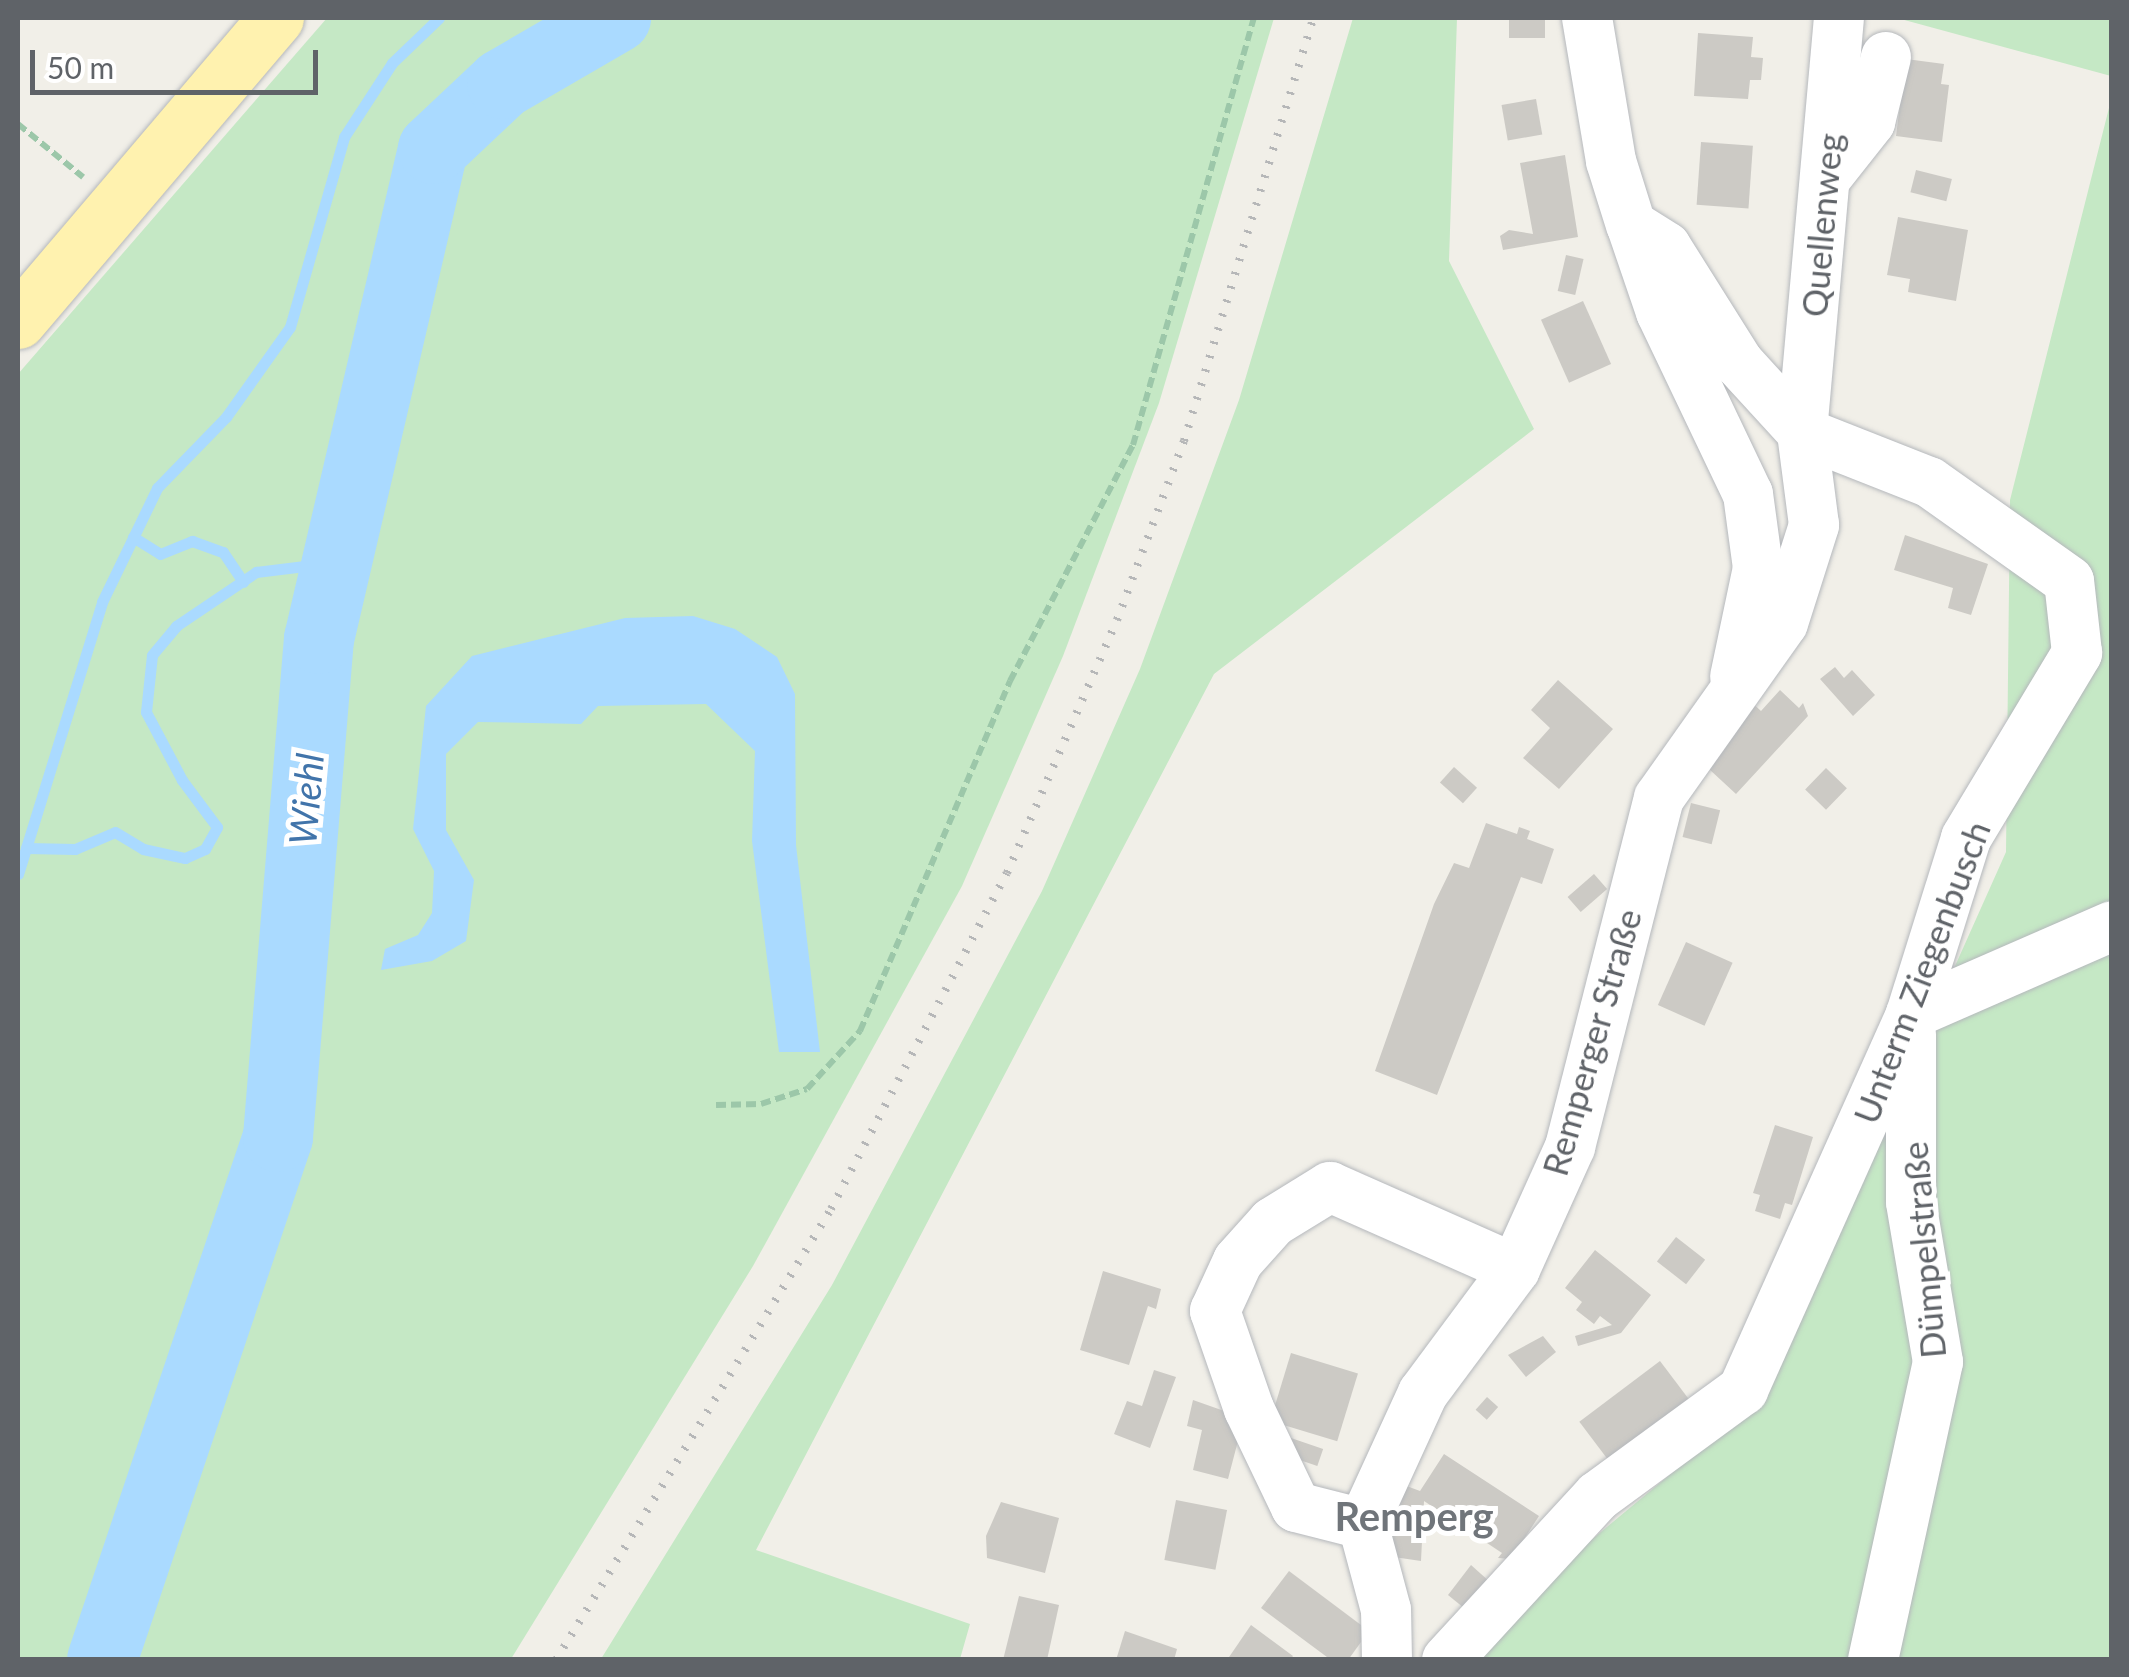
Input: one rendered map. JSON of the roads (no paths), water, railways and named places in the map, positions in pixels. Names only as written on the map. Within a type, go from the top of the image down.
[{"type":"main road","points":[[18,321],[276,18]]},
{"type":"street","name":"Remperger Straße","points":[[1587,18],[1611,161],[1631,225],[1661,312],[1748,494],[1758,568],[1731,697]]},
{"type":"street","name":"Quellenweg","points":[[1802,432],[1839,18]]},
{"type":"street","points":[[1825,179],[1870,122],[1886,58]]},
{"type":"street","points":[[1631,225],[1666,247],[1739,363],[1802,432]]},
{"type":"street","name":"Remperger Straße","points":[[1363,1524],[1423,1393],[1514,1268],[1570,1146],[1659,798],[1784,623],[1814,525],[1802,432]]},
{"type":"street","name":"Unterm Ziegenbusch","points":[[1447,1660],[1598,1496],[1742,1390],[1912,1014],[1966,838],[2077,653],[2069,581],[1929,482],[1802,432]]},
{"type":"street","points":[[1912,1014],[2112,926]]},
{"type":"street","name":"Dümpelstraße","points":[[1873,1660],[1938,1362],[1911,1202],[1912,1014]]},
{"type":"street","points":[[1387,1660],[1386,1610],[1363,1524],[1296,1506],[1249,1410],[1216,1311],[1238,1261],[1273,1222],[1330,1187],[1514,1268]]},
{"type":"water","points":[[693,616],[735,629],[777,657],[795,694],[796,845],[820,1052],[779,1052],[752,841],[755,751],[706,704],[598,706],[581,724],[478,722],[446,754],[446,830],[474,880],[466,941],[432,961],[381,970],[385,949],[418,935],[432,913],[434,871],[413,829],[426,706],[472,656],[625,618]]},
{"type":"waterway","points":[[18,874],[102,602],[157,488],[226,417],[290,327],[344,137],[392,63],[439,18]]},
{"type":"waterway","name":"Wiehl","points":[[102,1660],[278,1137],[319,639],[433,149],[502,84],[616,18]]},
{"type":"waterway","points":[[133,537],[160,554],[192,541],[223,552],[243,582]]},
{"type":"waterway","points":[[26,848],[75,849],[115,832],[143,849],[185,858],[205,849],[217,827],[182,780],[146,712],[152,655],[176,626],[256,572],[337,562]]},
{"type":"railway","points":[[556,1660],[831,1209],[1007,873],[1117,620],[1184,441],[1313,18]]},
{"type":"district","name":"Remperg","points":[[1414,1516]]}]
